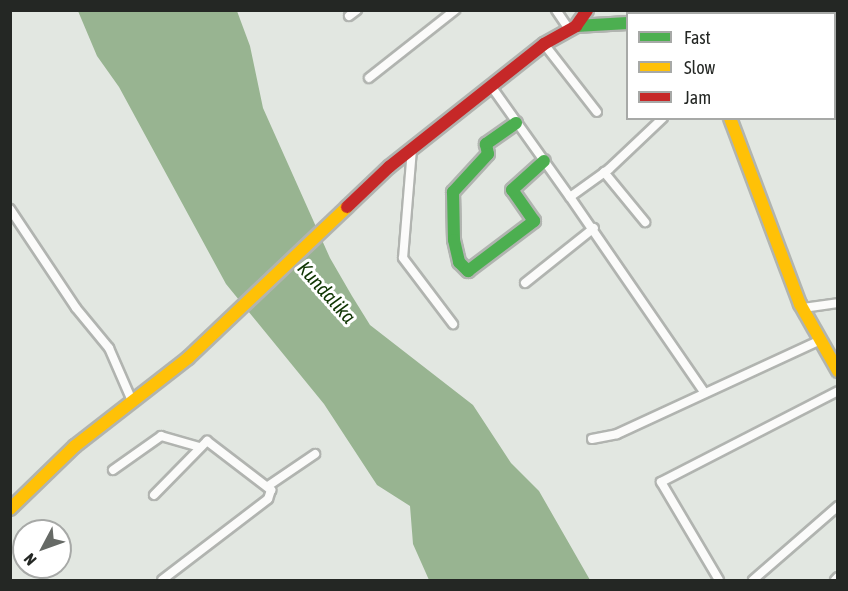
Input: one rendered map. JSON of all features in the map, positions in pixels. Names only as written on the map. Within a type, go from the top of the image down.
[{"type":"main road","points":[[10,509],[75,446],[188,358],[412,149],[544,44],[573,27],[587,10]]},
{"type":"main road","points":[[615,10],[625,23]]},
{"type":"main road","points":[[573,27],[625,23]]},
{"type":"main road","points":[[731,120],[803,309],[837,371]]},
{"type":"main road","points":[[516,123],[486,144],[488,154],[453,192],[454,240],[459,262],[468,271],[534,221],[512,190],[544,161]]},
{"type":"street","points":[[369,78],[454,10]]},
{"type":"street","points":[[556,10],[573,27]]},
{"type":"street","points":[[544,44],[597,112]]},
{"type":"street","points":[[491,87],[594,228],[704,392]]},
{"type":"street","points":[[570,197],[604,172],[661,120]]},
{"type":"street","points":[[412,149],[403,258],[453,324]]},
{"type":"street","points":[[604,172],[645,222]]},
{"type":"street","points":[[10,209],[76,308],[109,348],[132,401]]},
{"type":"street","points":[[525,283],[594,228]]},
{"type":"street","points":[[803,309],[837,303]]},
{"type":"street","points":[[592,439],[617,434],[820,340]]},
{"type":"street","points":[[718,580],[661,482],[837,391]]},
{"type":"street","points":[[113,470],[161,436],[199,447]]},
{"type":"street","points":[[154,495],[199,447],[213,442],[268,486]]},
{"type":"street","points":[[268,486],[315,454]]},
{"type":"street","points":[[162,580],[268,499],[268,486]]},
{"type":"street","points":[[753,580],[837,506]]},
{"type":"water","name":"Kundalika","points":[[78,11],[237,11],[250,46],[263,108],[330,258],[352,296],[370,325],[473,405],[511,463],[539,491],[590,580],[429,580],[413,544],[410,506],[377,485],[324,404],[226,284],[119,87],[97,56]]},
{"type":"traffic: fast","points":[[576,26],[626,23]]},
{"type":"traffic: fast","points":[[516,123],[486,144],[488,154],[453,192],[454,240],[459,262],[468,271],[534,221],[512,190],[544,161]]},
{"type":"traffic: slow","points":[[731,120],[800,304],[838,371]]},
{"type":"traffic: slow","points":[[10,509],[75,446],[188,358],[347,207]]},
{"type":"traffic: jam","points":[[347,207],[389,167],[544,44],[576,26],[587,10]]}]
